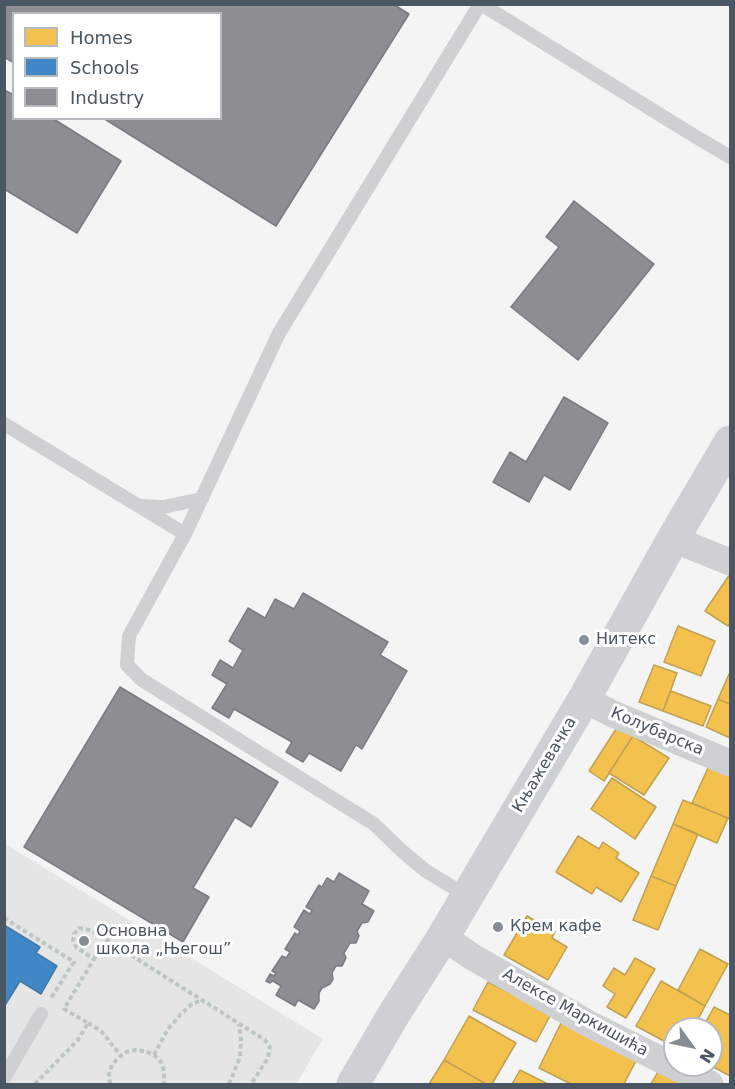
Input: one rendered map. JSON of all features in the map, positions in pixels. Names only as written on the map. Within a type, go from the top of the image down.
[{"type":"main road","name":"Књажевачка","points":[[353,1084],[584,699],[730,442]]},
{"type":"street","points":[[673,539],[730,562]]},
{"type":"street","name":"Колубарска","points":[[584,699],[613,714],[730,763]]},
{"type":"street","name":"Алексе Маркишића","points":[[443,937],[478,960],[589,1024],[710,1084]]},
{"type":"lane","points":[[467,896],[426,871],[374,824],[142,680],[127,665],[129,636],[185,534],[279,333],[480,4],[730,157]]},
{"type":"lane","points":[[4,424],[185,534]]},
{"type":"lane","points":[[139,506],[162,507],[202,499]]},
{"type":"lane","points":[[4,1078],[41,1014]]},
{"type":"path","points":[[4,918],[74,962],[41,1014]]},
{"type":"path","points":[[94,959],[76,947],[75,934],[79,928],[86,929],[106,940],[265,1040],[270,1047],[268,1058],[251,1084]]},
{"type":"path","points":[[106,940],[64,1009],[102,1032],[121,1056]]},
{"type":"path","points":[[154,1055],[168,1029],[181,1014],[194,1003],[203,1001]]},
{"type":"path","points":[[36,1084],[78,1040],[88,1023]]},
{"type":"path","points":[[229,1084],[240,1056],[239,1024]]},
{"type":"path","points":[[110,1084],[109,1074],[112,1065],[126,1052],[136,1050],[154,1055],[161,1062],[164,1084]]},
{"type":"shaded area","name":"Основна школа „Његош”","points":[[4,843],[323,1039],[296,1084],[5,1084]]},
{"type":"building: Homes","points":[[730,574],[730,623],[728,626],[705,611]]},
{"type":"building: Homes","points":[[678,626],[715,641],[701,676],[664,662]]},
{"type":"building: Homes","points":[[654,665],[677,673],[663,711],[639,702]]},
{"type":"building: Homes","points":[[730,672],[730,704],[718,699]]},
{"type":"building: Homes","points":[[671,691],[711,706],[703,726],[663,711]]},
{"type":"building: Homes","points":[[718,699],[730,704],[730,738],[706,727]]},
{"type":"building: Homes","points":[[618,726],[633,736],[604,781],[589,771]]},
{"type":"building: Homes","points":[[633,736],[669,758],[644,795],[609,773]]},
{"type":"building: Homes","points":[[712,759],[730,767],[730,819],[692,803]]},
{"type":"building: Homes","points":[[612,778],[656,807],[635,839],[591,809]]},
{"type":"building: Homes","points":[[683,800],[728,818],[717,843],[673,824]]},
{"type":"building: Homes","points":[[673,824],[698,834],[676,886],[651,876]]},
{"type":"building: Homes","points":[[578,836],[599,849],[603,842],[619,853],[616,858],[639,873],[621,902],[596,887],[592,894],[556,872]]},
{"type":"building: Homes","points":[[651,876],[676,886],[658,930],[633,920]]},
{"type":"building: Homes","points":[[527,916],[555,932],[552,938],[567,947],[548,980],[504,955]]},
{"type":"building: Homes","points":[[700,949],[728,964],[705,1006],[678,990]]},
{"type":"building: Homes","points":[[635,958],[655,969],[626,1018],[607,1007],[615,994],[603,986],[614,968],[625,975]]},
{"type":"building: Homes","points":[[661,981],[705,1006],[699,1017],[663,1017],[663,1041],[636,1026]]},
{"type":"building: Homes","points":[[488,982],[551,1014],[536,1042],[473,1010]]},
{"type":"building: Homes","points":[[714,1007],[730,1015],[730,1076],[723,1072],[723,1017],[709,1017]]},
{"type":"building: Homes","points":[[469,1016],[516,1043],[492,1084],[486,1084],[444,1060]]},
{"type":"building: Homes","points":[[562,1021],[637,1059],[624,1084],[571,1084],[539,1068]]},
{"type":"building: Homes","points":[[444,1060],[486,1084],[429,1084]]},
{"type":"building: Homes","points":[[660,1068],[663,1070],[663,1077],[676,1077],[688,1084],[651,1084]]},
{"type":"building: Homes","points":[[520,1070],[548,1084],[512,1084]]},
{"type":"building: Schools","name":"Основна школа „Његош”","points":[[4,925],[40,947],[36,953],[57,966],[41,994],[20,981],[4,1007]]},
{"type":"building: Industry","points":[[4,4],[393,4],[409,14],[276,226],[106,120],[222,120],[222,12],[12,12],[12,62],[4,57]]},
{"type":"building: Industry","points":[[4,90],[12,94],[12,120],[55,120],[121,161],[77,233],[4,189]]},
{"type":"building: Industry","points":[[574,201],[654,264],[578,360],[511,307],[559,247],[546,237]]},
{"type":"building: Industry","points":[[564,397],[608,423],[570,490],[544,475],[529,502],[493,482],[510,452],[526,462]]},
{"type":"building: Industry","points":[[303,593],[388,642],[380,655],[407,671],[362,749],[356,745],[341,771],[309,753],[303,762],[286,752],[292,742],[234,709],[229,718],[212,708],[227,684],[212,675],[220,660],[233,668],[243,650],[229,641],[248,608],[265,618],[275,599],[294,609]]},
{"type":"building: Industry","points":[[120,687],[278,782],[251,827],[235,817],[193,888],[209,897],[183,942],[24,847]]},
{"type":"building: Industry","points":[[339,873],[369,891],[362,904],[374,911],[368,922],[362,923],[357,931],[359,936],[356,943],[350,943],[344,953],[346,958],[342,966],[336,966],[332,973],[333,979],[330,984],[322,988],[319,1001],[314,1009],[298,1000],[295,1006],[276,995],[281,986],[273,981],[270,983],[266,981],[270,974],[274,976],[276,973],[272,971],[282,956],[286,958],[290,952],[285,949],[295,933],[298,935],[300,931],[294,927],[304,910],[310,914],[312,910],[306,907],[319,885],[322,887],[327,878],[334,882]]},
{"type":"place","name":"Нитекс","points":[[584,640]]},
{"type":"place","name":"Крем кафе","points":[[498,927]]},
{"type":"place","name":"Основна школа „Његош”","points":[[84,941]]}]
